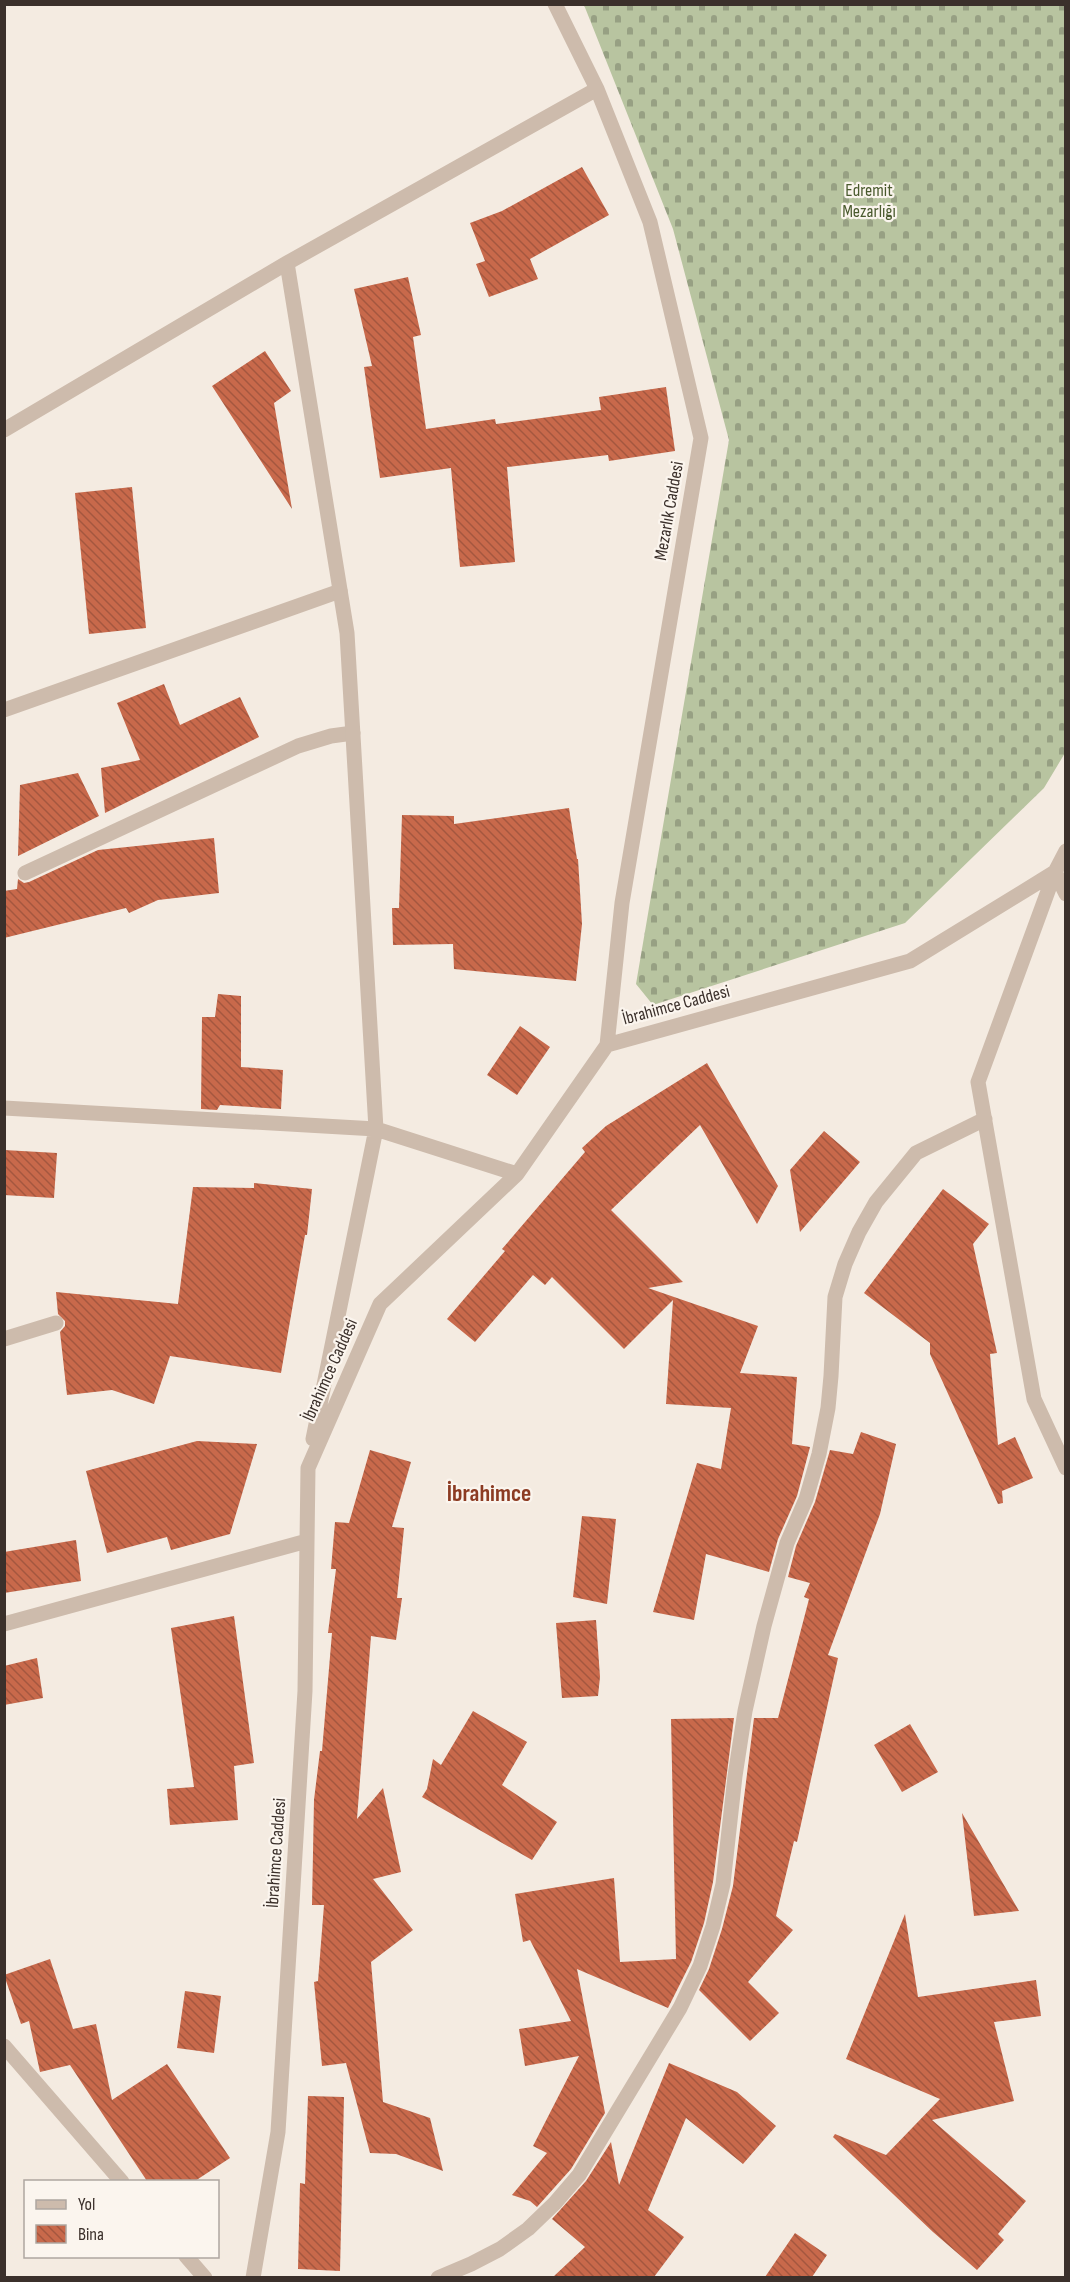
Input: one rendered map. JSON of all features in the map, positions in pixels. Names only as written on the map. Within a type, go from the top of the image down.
[{"type":"street","name":"Mezarlık Caddesi","points":[[555,4],[597,89],[650,222],[701,438],[622,903],[607,1045]]},
{"type":"street","points":[[4,430],[287,263],[597,89]]},
{"type":"street","points":[[287,263],[346,633],[376,1129],[308,1468]]},
{"type":"street","points":[[4,710],[340,591]]},
{"type":"street","points":[[25,873],[298,746],[331,736],[353,733]]},
{"type":"street","points":[[1065,851],[1055,872],[978,1082],[1034,1399],[1065,1468]]},
{"type":"street","points":[[1055,872],[1065,894]]},
{"type":"street","name":"İbrahimce Caddesi","points":[[253,2277],[278,2132],[305,1691],[308,1468],[380,1304],[517,1174],[607,1045],[910,961],[1055,872]]},
{"type":"street","points":[[4,1108],[376,1129],[517,1174]]},
{"type":"street","points":[[438,2277],[471,2264],[528,2229],[579,2175],[680,2008],[700,1966],[723,1884],[745,1711],[764,1626],[787,1543],[806,1499],[819,1454],[828,1408],[835,1297],[845,1264],[876,1202],[916,1153],[985,1119]]},
{"type":"street","points":[[4,1339],[56,1323]]},
{"type":"street","points":[[4,1624],[307,1541]]},
{"type":"street","points":[[4,2046],[121,2180]]},
{"type":"street","points":[[188,2258],[205,2277]]},
{"type":"green space","name":"Edremit Mezarlığı","points":[[584,5],[1065,5],[1065,753],[1044,788],[905,923],[653,1005],[636,984],[729,440],[673,229]]},
{"type":"building","points":[[582,167],[609,215],[530,259],[538,279],[489,297],[476,264],[485,261],[470,223],[502,211]]},
{"type":"building","points":[[408,277],[421,335],[413,337],[426,429],[495,419],[496,424],[601,410],[599,397],[666,387],[675,451],[609,461],[608,455],[507,467],[515,562],[460,567],[451,468],[380,478],[364,367],[372,366],[354,289]]},
{"type":"building","points":[[265,351],[291,391],[274,403],[292,509],[212,386]]},
{"type":"building","points":[[132,487],[146,628],[89,634],[75,493]]},
{"type":"building","points":[[164,684],[180,725],[240,697],[259,737],[105,813],[101,768],[140,760],[117,703]]},
{"type":"building","points":[[78,773],[99,816],[18,856],[20,785]]},
{"type":"building","points":[[569,808],[578,859],[582,924],[576,981],[454,969],[453,944],[393,945],[392,908],[399,908],[402,815],[454,816],[454,824]]},
{"type":"building","points":[[214,838],[219,893],[158,900],[129,913],[126,908],[4,938],[4,891],[17,889],[18,879],[24,883],[29,882],[98,850]]},
{"type":"building","points":[[218,994],[241,996],[241,1067],[283,1070],[281,1109],[220,1105],[217,1110],[201,1109],[202,1017],[215,1017]]},
{"type":"building","points":[[520,1026],[550,1047],[517,1095],[487,1075]]},
{"type":"building","points":[[707,1063],[778,1186],[757,1224],[700,1125],[611,1210],[683,1282],[648,1288],[758,1326],[740,1373],[797,1377],[792,1444],[810,1447],[797,1496],[778,1539],[769,1572],[706,1554],[694,1620],[653,1612],[697,1463],[721,1469],[731,1408],[666,1404],[673,1300],[624,1349],[552,1277],[545,1285],[533,1275],[475,1342],[447,1319],[505,1251],[502,1249],[585,1152],[582,1148],[606,1126]]},
{"type":"building","points":[[824,1131],[860,1162],[800,1232],[790,1170]]},
{"type":"building","points":[[4,1150],[57,1153],[54,1198],[4,1195]]},
{"type":"building","points":[[254,1183],[312,1189],[307,1235],[305,1235],[281,1373],[170,1356],[154,1404],[112,1390],[67,1395],[60,1332],[65,1326],[65,1321],[58,1314],[56,1292],[178,1304],[193,1187],[254,1188]]},
{"type":"building","points":[[943,1189],[989,1224],[973,1244],[997,1353],[990,1354],[998,1445],[1015,1437],[1033,1478],[1002,1491],[1003,1503],[998,1504],[930,1354],[930,1343],[864,1293]]},
{"type":"building","points":[[861,1432],[896,1444],[880,1514],[828,1655],[838,1658],[797,1842],[794,1841],[776,1916],[793,1930],[748,1982],[779,2013],[750,2041],[699,1990],[709,1969],[733,1886],[754,1718],[778,1718],[809,1599],[804,1597],[810,1583],[788,1577],[796,1546],[815,1502],[830,1450],[853,1454]]},
{"type":"building","points":[[197,1441],[257,1444],[230,1534],[171,1550],[167,1537],[107,1553],[86,1471]]},
{"type":"building","points":[[370,1450],[411,1462],[392,1527],[404,1528],[397,1598],[402,1598],[396,1640],[371,1636],[357,1819],[383,1788],[401,1872],[373,1879],[413,1930],[371,1962],[383,2102],[430,2118],[443,2171],[396,2154],[370,2153],[346,2063],[322,2066],[314,1982],[318,1981],[324,1905],[312,1905],[314,1800],[320,1751],[322,1751],[332,1633],[328,1633],[336,1569],[331,1569],[335,1522],[349,1523]]},
{"type":"building","points":[[582,1516],[616,1519],[607,1604],[573,1597]]},
{"type":"building","points":[[76,1540],[81,1581],[4,1593],[4,1552]]},
{"type":"building","points":[[234,1616],[254,1763],[234,1766],[238,1820],[170,1825],[167,1789],[194,1787],[171,1628]]},
{"type":"building","points":[[596,1620],[600,1677],[598,1696],[562,1698],[556,1623]]},
{"type":"building","points":[[37,1658],[43,1698],[4,1705],[4,1666]]},
{"type":"building","points":[[473,1711],[527,1742],[502,1785],[557,1822],[532,1860],[422,1797],[427,1789],[433,1759],[441,1765]]},
{"type":"building","points":[[734,1718],[713,1882],[704,1923],[691,1962],[668,2008],[577,1969],[605,2113],[571,2169],[537,2207],[530,2201],[512,2195],[547,2153],[533,2146],[579,2056],[525,2066],[519,2029],[571,2021],[530,1940],[523,1942],[515,1894],[614,1878],[620,1962],[676,1959],[671,1719]]},
{"type":"building","points":[[910,1724],[938,1772],[902,1792],[874,1745]]},
{"type":"building","points":[[962,1813],[1019,1911],[974,1916]]},
{"type":"building","points":[[905,1914],[918,1997],[1036,1980],[1041,2016],[994,2022],[1014,2101],[932,2120],[1026,2201],[998,2234],[1004,2240],[977,2270],[933,2232],[833,2137],[835,2134],[886,2155],[940,2099],[846,2059]]},
{"type":"building","points":[[50,1959],[73,2029],[96,2024],[112,2100],[167,2064],[230,2158],[197,2180],[146,2180],[70,2065],[40,2072],[29,2021],[21,2024],[4,1975]]},
{"type":"building","points":[[185,1991],[221,1996],[214,2053],[177,2048]]},
{"type":"building","points":[[669,2063],[737,2092],[776,2126],[743,2164],[686,2118],[648,2210],[684,2237],[654,2277],[553,2277],[585,2247],[552,2219],[586,2181],[611,2142],[619,2185]]},
{"type":"building","points":[[308,2096],[344,2097],[340,2271],[298,2269],[300,2183],[305,2184]]},
{"type":"building","points":[[795,2233],[827,2255],[812,2277],[765,2277]]},
{"type":"district","name":"İbrahimce","points":[[489,1493]]}]
